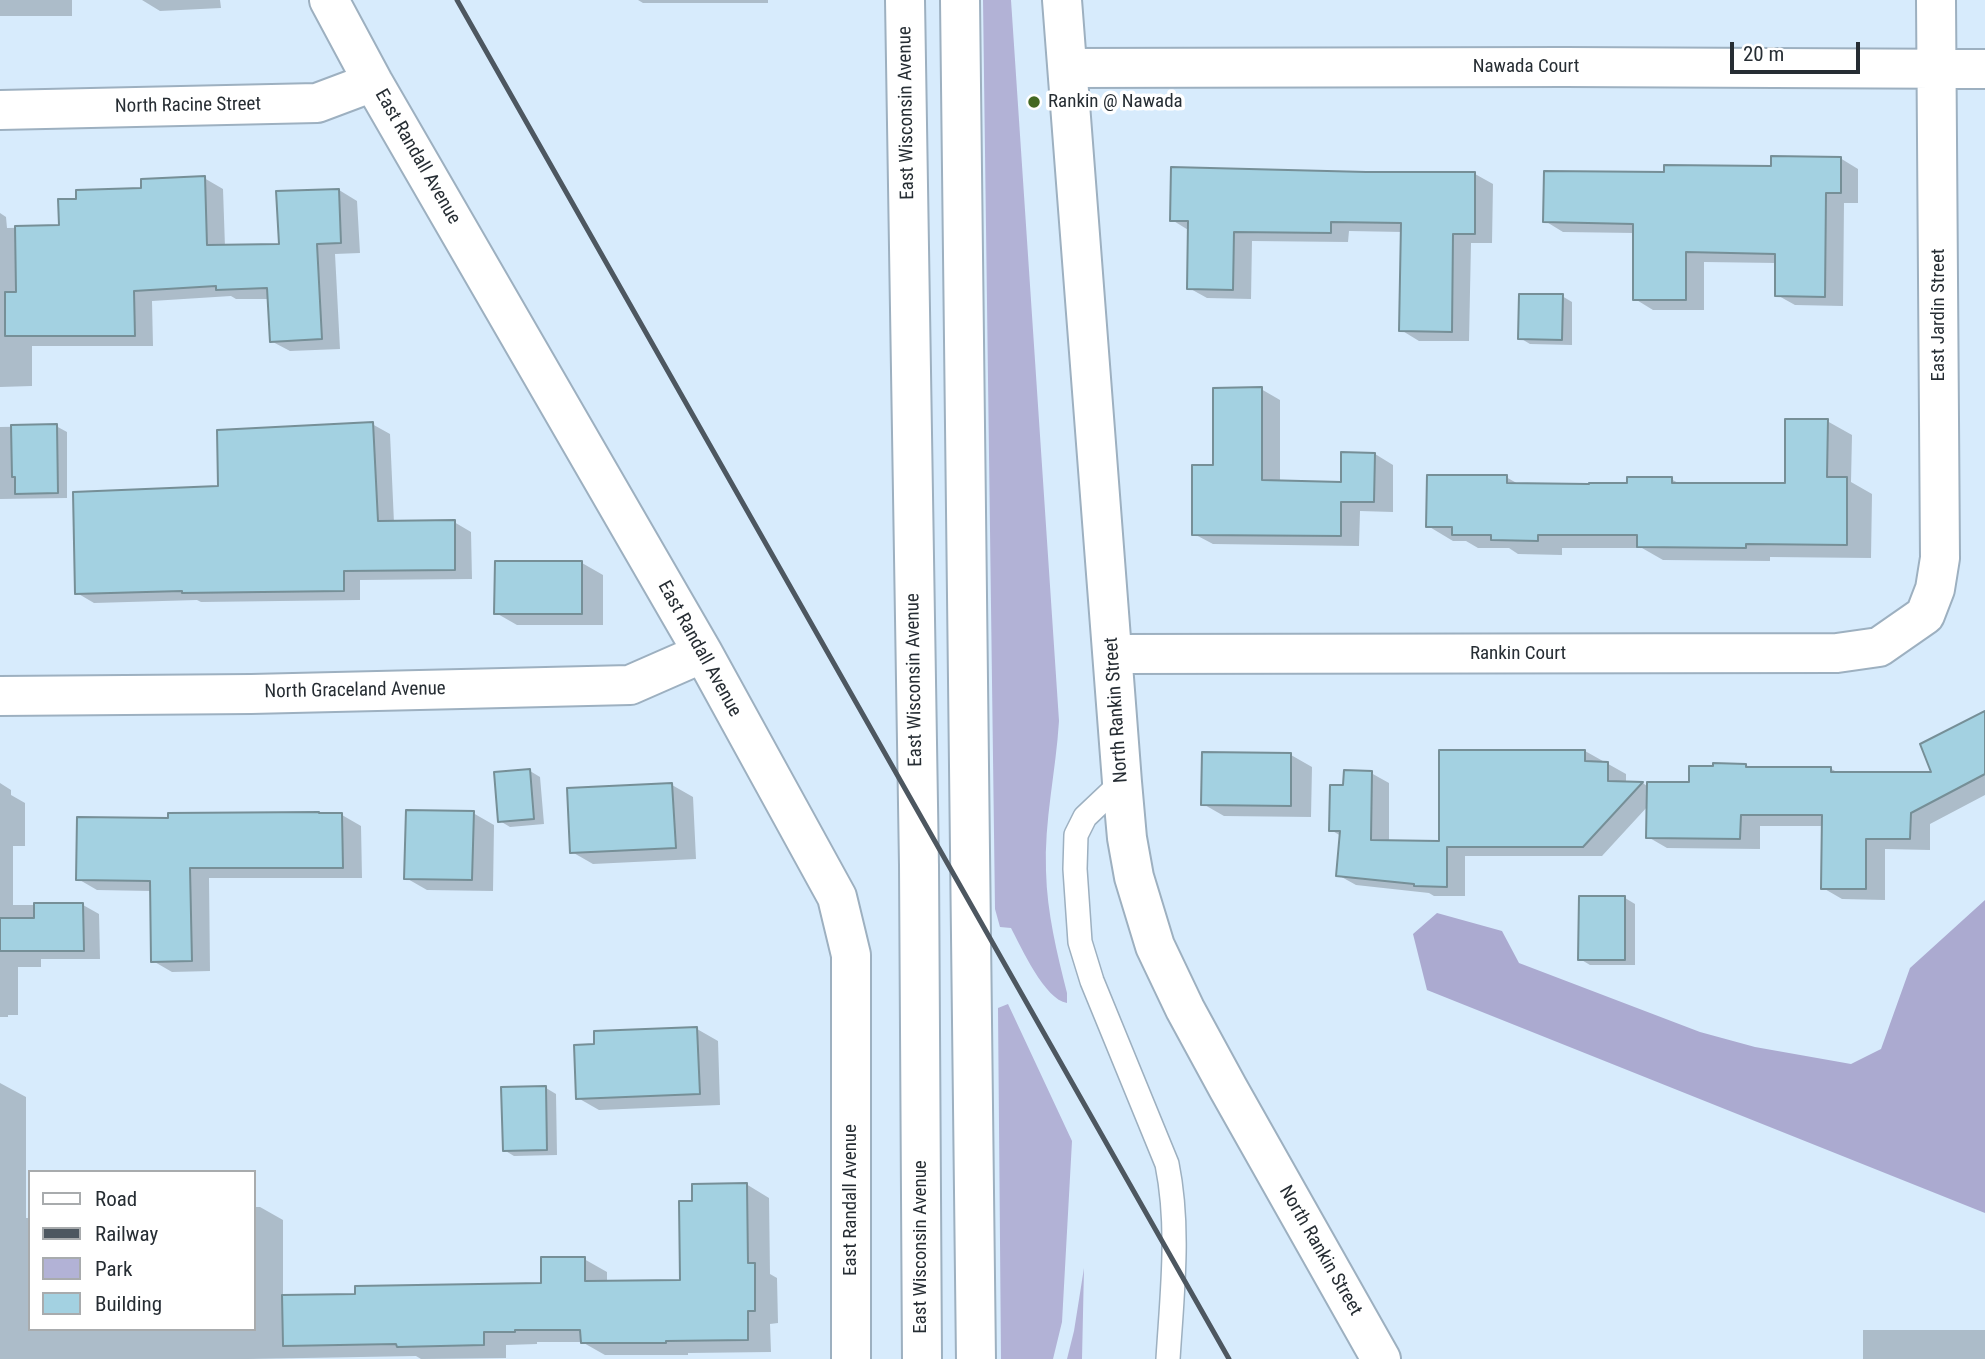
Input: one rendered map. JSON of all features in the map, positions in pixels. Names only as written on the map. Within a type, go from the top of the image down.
[{"type":"street","name":"East Randall Avenue","points":[[329,0],[373,82],[703,653],[837,897],[851,955],[851,1359]]},
{"type":"street","name":"East Wisconsin Avenue","points":[[905,0],[919,878],[922,1359]]},
{"type":"street","points":[[960,0],[976,1359]]},
{"type":"street","name":"North Rankin Street","points":[[1062,0],[1122,782],[1134,877],[1155,946],[1185,1009],[1381,1359]]},
{"type":"street","name":"East Jardin Street","points":[[1915,623],[1925,615],[1935,589],[1940,558],[1936,0]]},
{"type":"street","name":"Nawada Court","points":[[1068,68],[1985,69]]},
{"type":"street","name":"North Racine Street","points":[[0,110],[317,103],[373,82]]},
{"type":"street","name":"Rankin Court","points":[[1113,654],[1837,653],[1880,647],[1915,623]]},
{"type":"street","name":"North Graceland Avenue","points":[[0,696],[251,694],[630,685],[703,653]]},
{"type":"lane","points":[[1122,782],[1085,817],[1076,835],[1075,869],[1080,942],[1092,981],[1167,1164],[1173,1193],[1175,1264],[1168,1359]]},
{"type":"green space","points":[[983,0],[1011,0],[1059,721],[1047,834],[1047,887],[1067,1003],[1050,993],[1042,983],[1011,928],[1000,927],[995,909]]},
{"type":"green space","points":[[1008,1004],[1072,1141],[1062,1322],[1053,1359],[1001,1359],[998,1008]]},
{"type":"green space","points":[[1084,1268],[1082,1359],[1067,1359],[1074,1331]]},
{"type":"shaded area","points":[[1985,900],[1985,1213],[1427,990],[1413,934],[1437,913],[1502,931],[1519,963],[1700,1032],[1755,1047],[1851,1064],[1881,1049],[1910,968]]},
{"type":"building","points":[[1771,156],[1841,157],[1841,193],[1826,193],[1825,297],[1775,296],[1775,254],[1686,252],[1686,300],[1633,300],[1633,224],[1543,222],[1544,171],[1664,172],[1664,165],[1771,166]]},
{"type":"building","points":[[1171,167],[1475,172],[1475,234],[1453,234],[1452,332],[1399,331],[1401,223],[1331,222],[1331,233],[1234,232],[1233,290],[1187,289],[1188,221],[1170,221]]},
{"type":"building","points":[[205,176],[207,245],[279,244],[276,191],[339,189],[341,243],[317,244],[322,339],[270,342],[267,288],[216,290],[216,286],[134,291],[135,336],[5,336],[5,292],[16,292],[15,226],[59,225],[58,199],[76,199],[76,190],[141,188],[141,179]]},
{"type":"building","points":[[1519,294],[1563,294],[1562,340],[1518,339]]},
{"type":"building","points":[[1262,387],[1262,480],[1341,482],[1341,452],[1375,453],[1374,502],[1341,502],[1341,536],[1192,535],[1192,465],[1213,465],[1213,388]]},
{"type":"building","points":[[1785,419],[1828,419],[1827,477],[1847,477],[1847,545],[1637,547],[1637,535],[1538,535],[1538,541],[1491,540],[1491,535],[1452,535],[1452,527],[1426,527],[1427,475],[1507,475],[1507,483],[1627,483],[1627,477],[1672,477],[1672,483],[1785,483]]},
{"type":"building","points":[[373,422],[378,521],[455,520],[455,570],[344,571],[344,591],[75,594],[73,492],[218,486],[217,430]]},
{"type":"building","points":[[57,424],[58,493],[15,494],[11,425]]},
{"type":"building","points":[[495,561],[582,561],[582,614],[494,614]]},
{"type":"building","points":[[1985,711],[1985,774],[1911,813],[1910,839],[1866,839],[1866,889],[1821,889],[1822,815],[1741,815],[1740,839],[1646,838],[1647,782],[1689,782],[1689,766],[1713,766],[1713,763],[1746,764],[1746,767],[1831,767],[1831,772],[1931,772],[1920,744]]},
{"type":"building","points":[[1439,750],[1585,750],[1585,761],[1608,762],[1608,781],[1643,782],[1583,847],[1447,847],[1447,887],[1414,886],[1336,876],[1340,831],[1329,831],[1330,785],[1343,785],[1344,770],[1372,771],[1371,840],[1439,841]]},
{"type":"building","points":[[1202,752],[1291,753],[1291,806],[1201,805]]},
{"type":"building","points":[[530,769],[534,819],[498,822],[494,772]]},
{"type":"building","points":[[672,783],[676,848],[570,853],[567,788]]},
{"type":"building","points":[[406,810],[474,811],[472,880],[404,879]]},
{"type":"building","points":[[168,813],[342,813],[343,868],[190,868],[192,961],[151,962],[150,881],[76,880],[77,817],[168,818]]},
{"type":"building","points":[[1579,896],[1625,896],[1625,960],[1578,960]]},
{"type":"building","points":[[34,903],[83,903],[84,951],[0,951],[0,918],[34,918]]},
{"type":"building","points":[[697,1027],[700,1094],[576,1099],[574,1045],[594,1044],[594,1031]]},
{"type":"building","points":[[546,1086],[547,1150],[503,1151],[501,1087]]},
{"type":"building","points":[[747,1183],[748,1263],[755,1263],[755,1311],[748,1311],[748,1340],[581,1343],[580,1330],[515,1330],[484,1332],[484,1345],[283,1346],[282,1295],[355,1294],[355,1286],[541,1283],[541,1257],[585,1257],[585,1281],[680,1280],[679,1201],[692,1201],[692,1184]]},
{"type":"railway","points":[[457,0],[1229,1359]]},
{"type":"place","name":"Rankin @ Nawada","points":[[1034,102]]}]
